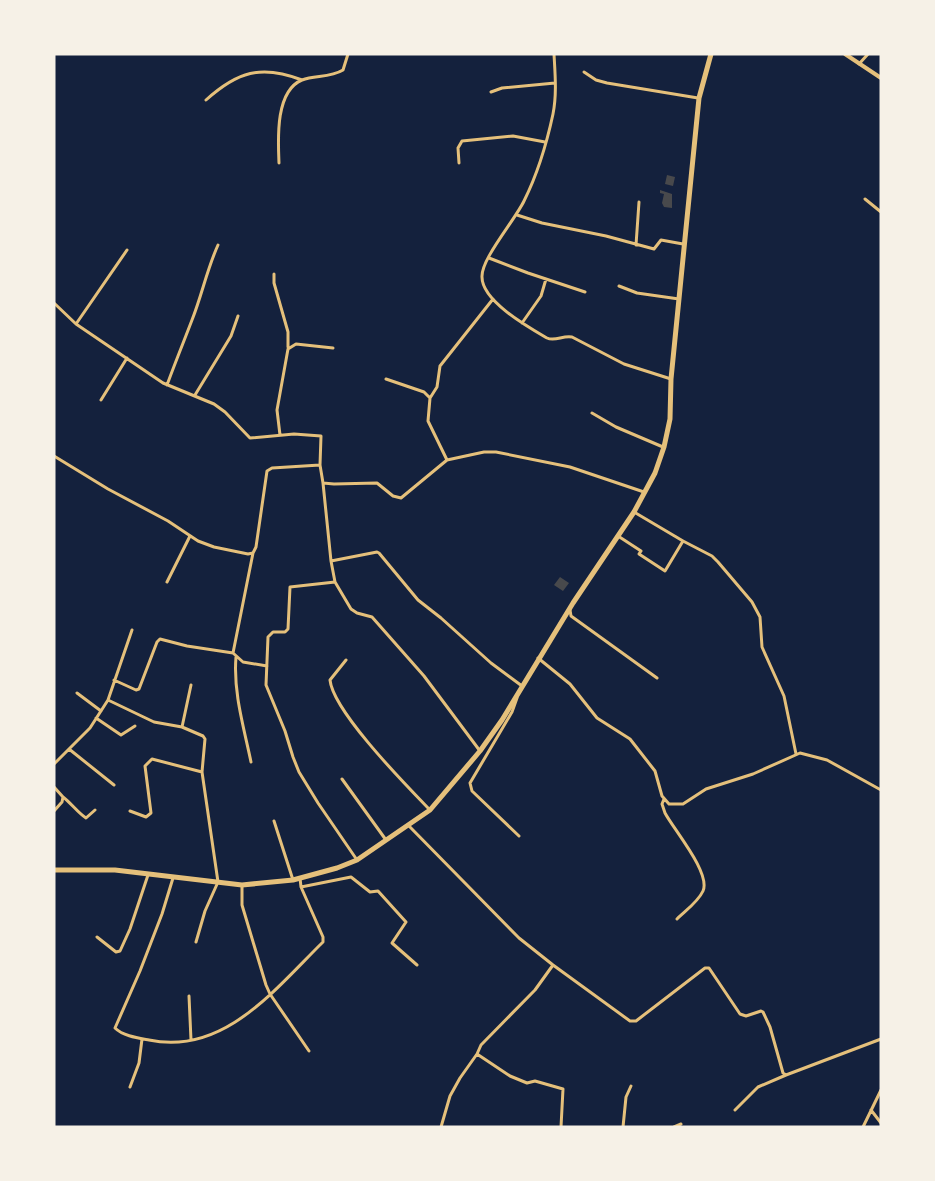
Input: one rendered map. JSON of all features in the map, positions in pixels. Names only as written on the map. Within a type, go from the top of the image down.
[{"type":"main road","points":[[54,870],[115,870],[242,885],[293,880],[338,868],[357,860],[430,810],[480,751],[502,720],[570,608],[634,512],[654,474],[664,447],[670,419],[671,379],[699,98],[711,54]]},
{"type":"street","points":[[279,163],[278,130],[282,108],[288,94],[302,80],[335,75],[343,70],[348,54]]},
{"type":"street","points":[[554,54],[553,114],[545,142],[530,187],[517,215],[489,258],[482,277],[493,299],[522,323],[551,340],[565,336],[572,337],[624,364],[671,379]]},
{"type":"street","points":[[844,54],[881,78]]},
{"type":"street","points":[[859,64],[868,54]]},
{"type":"street","points":[[584,72],[596,80],[607,83],[699,98]]},
{"type":"street","points":[[206,100],[222,85],[244,74],[274,73],[302,80]]},
{"type":"street","points":[[491,92],[502,88],[555,83]]},
{"type":"street","points":[[459,163],[458,148],[462,141],[513,136],[545,142]]},
{"type":"street","points":[[865,199],[881,212]]},
{"type":"street","points":[[636,245],[639,202]]},
{"type":"street","points":[[517,215],[654,249],[661,240],[685,244]]},
{"type":"street","points":[[167,385],[218,245]]},
{"type":"street","points":[[76,324],[127,250]]},
{"type":"street","points":[[489,258],[585,292]]},
{"type":"street","points":[[274,274],[274,283],[288,332],[288,349],[277,410],[280,435]]},
{"type":"street","points":[[522,323],[541,297],[546,279]]},
{"type":"street","points":[[619,286],[637,293],[679,299]]},
{"type":"street","points":[[447,460],[428,421],[430,398],[438,387],[440,366],[493,299]]},
{"type":"street","points":[[54,303],[76,324],[167,385],[195,395],[225,411],[250,438],[294,434],[321,436],[320,465],[335,582],[351,609],[372,617],[424,676],[480,751]]},
{"type":"street","points":[[195,395],[231,336],[238,316]]},
{"type":"street","points":[[288,349],[296,344],[333,348]]},
{"type":"street","points":[[101,400],[128,358]]},
{"type":"street","points":[[386,379],[424,392],[430,398]]},
{"type":"street","points":[[592,413],[616,427],[664,447]]},
{"type":"street","points":[[323,483],[377,483],[393,496],[401,498],[447,460],[484,452],[496,452],[570,467],[644,492]]},
{"type":"street","points":[[54,456],[190,536],[214,547],[235,553],[253,553]]},
{"type":"street","points":[[251,762],[237,694],[235,654],[268,470],[320,465]]},
{"type":"street","points":[[634,512],[712,556],[752,603],[760,617],[762,648],[784,696],[796,754]]},
{"type":"street","points":[[167,582],[190,536]]},
{"type":"street","points":[[618,536],[640,551],[639,554],[665,571],[683,541]]},
{"type":"street","points":[[331,561],[379,553],[418,600],[490,663],[522,686]]},
{"type":"street","points":[[335,582],[290,587],[288,629],[285,632],[269,634],[266,685],[299,772],[357,860]]},
{"type":"street","points":[[570,608],[571,616],[657,678]]},
{"type":"street","points":[[54,764],[96,718],[108,700],[132,630]]},
{"type":"street","points":[[114,680],[136,690],[139,689],[159,640],[235,654],[243,662],[267,666]]},
{"type":"street","points":[[538,658],[570,684],[597,718],[630,739],[655,771],[664,799],[665,813],[699,867],[705,884],[703,892],[677,919]]},
{"type":"street","points":[[346,660],[330,680],[341,708],[385,762],[430,810]]},
{"type":"street","points":[[182,727],[191,685]]},
{"type":"street","points":[[519,692],[512,712],[470,783],[472,791],[519,836]]},
{"type":"street","points":[[77,693],[101,711]]},
{"type":"street","points":[[108,700],[154,722],[182,727],[205,739],[202,772],[218,882],[195,942]]},
{"type":"street","points":[[96,718],[120,735],[135,726]]},
{"type":"street","points":[[69,749],[114,785]]},
{"type":"street","points":[[664,799],[669,804],[683,804],[706,789],[753,774],[796,754],[805,753],[827,760],[881,790]]},
{"type":"street","points":[[130,811],[146,817],[151,813],[145,766],[152,759],[202,772]]},
{"type":"street","points":[[342,779],[387,841]]},
{"type":"street","points":[[54,787],[75,806],[83,817],[86,818],[95,810]]},
{"type":"street","points":[[54,812],[63,797]]},
{"type":"street","points":[[274,821],[293,880]]},
{"type":"street","points":[[409,826],[507,927],[553,965],[630,1022],[636,1021],[705,968],[709,968],[740,1014],[746,1016],[761,1011],[766,1016],[783,1073],[786,1075]]},
{"type":"street","points":[[97,937],[113,951],[120,951],[148,875]]},
{"type":"street","points":[[301,887],[351,877],[370,892],[378,891],[406,922],[392,943],[417,965]]},
{"type":"street","points":[[173,878],[140,971],[115,1026],[116,1030],[142,1039],[176,1043],[213,1035],[262,1003],[324,940],[301,887],[300,878]]},
{"type":"street","points":[[242,885],[242,905],[270,994],[309,1051]]},
{"type":"street","points":[[441,1127],[450,1096],[478,1049],[487,1037],[535,990],[553,965]]},
{"type":"street","points":[[189,996],[191,1040]]},
{"type":"street","points":[[130,1087],[139,1063],[142,1039]]},
{"type":"street","points":[[735,1110],[758,1087],[881,1039]]},
{"type":"street","points":[[477,1054],[510,1076],[527,1083],[535,1081],[562,1089],[561,1127]]},
{"type":"street","points":[[623,1127],[624,1104],[631,1086]]},
{"type":"street","points":[[863,1127],[881,1090]]},
{"type":"street","points":[[871,1110],[881,1123]]},
{"type":"street","points":[[674,1127],[681,1124]]},
{"type":"building","points":[[667,175],[675,177],[673,186],[665,184]]},
{"type":"building","points":[[660,190],[672,194],[672,208],[664,207],[662,203],[664,194],[660,193]]},
{"type":"building","points":[[560,577],[569,583],[563,591],[554,585]]}]
